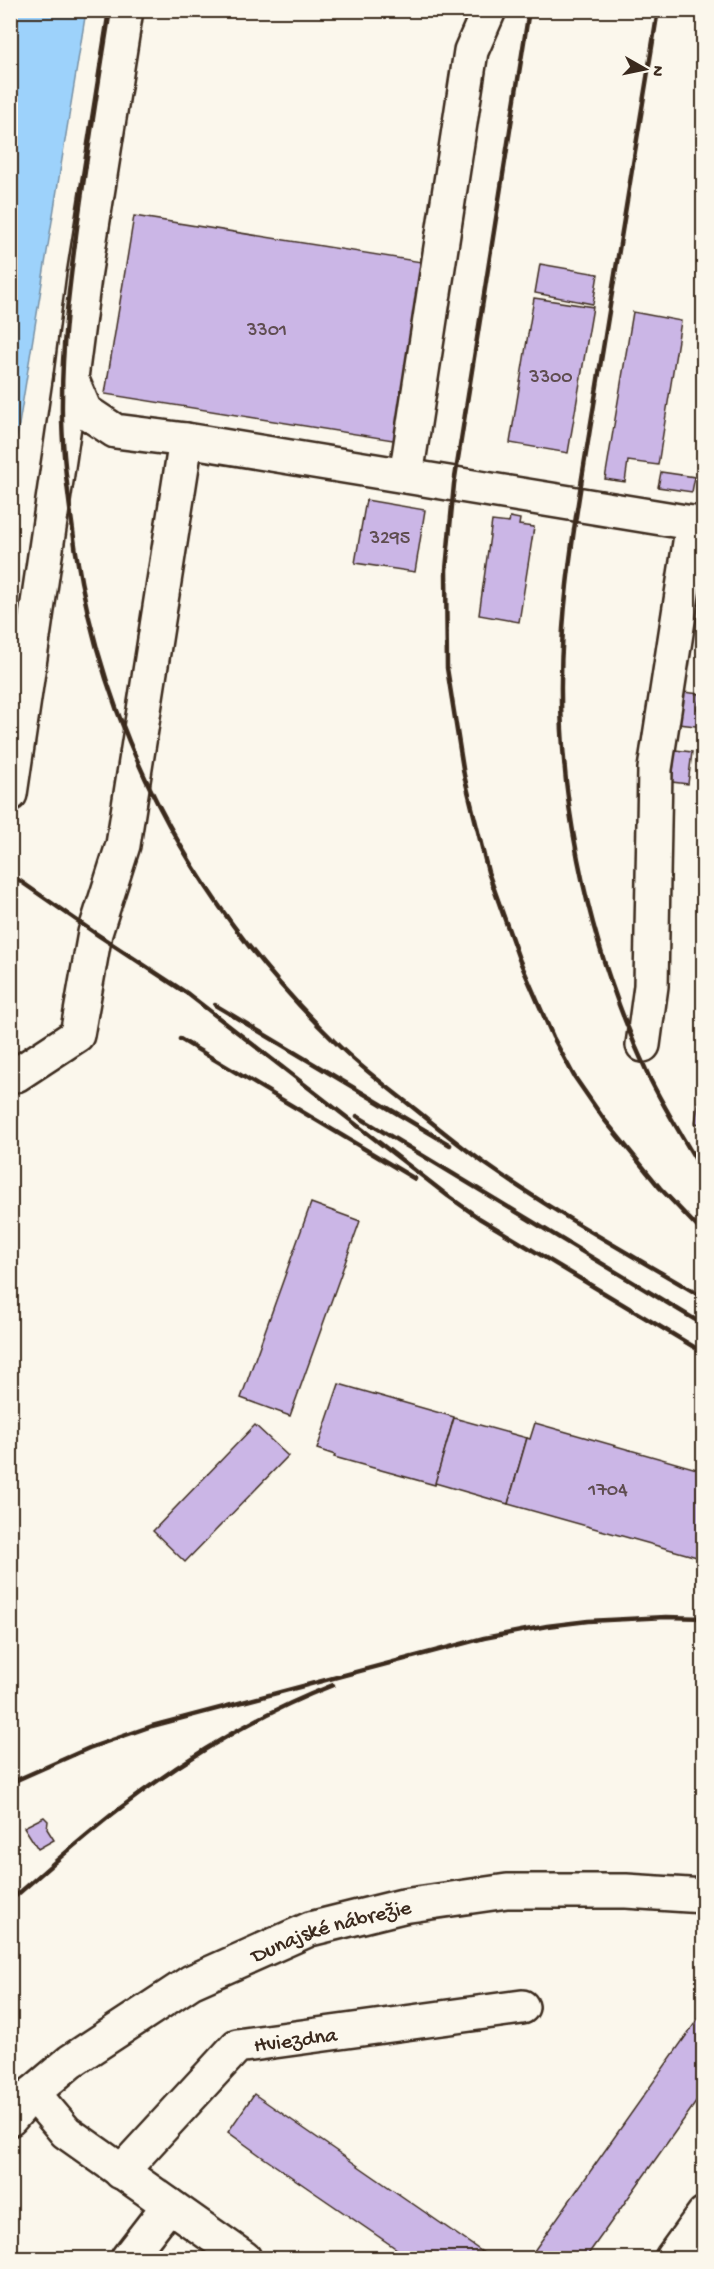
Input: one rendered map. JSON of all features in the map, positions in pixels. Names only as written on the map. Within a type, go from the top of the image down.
[{"type":"street","points":[[10,794],[84,277],[126,10]]},
{"type":"street","points":[[406,476],[471,51],[489,10]]},
{"type":"street","points":[[71,378],[85,411],[115,431],[186,440],[698,524],[655,769],[651,986],[643,1045]]},
{"type":"street","points":[[10,1071],[16,1075],[77,1035],[95,933],[123,845],[186,440]]},
{"type":"street","name":"Dunajské nábrežie","points":[[10,2119],[33,2093],[71,2061],[191,1982],[310,1929],[404,1906],[507,1892],[626,1892],[704,1896]]},
{"type":"street","name":"Hviezdna","points":[[121,2172],[237,2046],[522,2007]]},
{"type":"street","points":[[33,2093],[66,2132],[244,2259]]},
{"type":"street","points":[[128,2259],[168,2205]]},
{"type":"street","points":[[672,2259],[704,2214]]},
{"type":"water","points":[[10,11],[86,11],[11,474]]},
{"type":"building","points":[[134,216],[428,263],[399,441],[105,394]]},
{"type":"building","points":[[540,264],[598,274],[593,304],[535,293]]},
{"type":"building","points":[[534,298],[593,307],[568,453],[510,443]]},
{"type":"building","points":[[633,312],[681,321],[658,465],[628,461],[625,482],[605,479]]},
{"type":"building","points":[[661,472],[695,477],[692,492],[658,487]]},
{"type":"building","points":[[366,500],[425,510],[415,572],[355,563]]},
{"type":"building","points":[[510,517],[520,519],[519,525],[534,527],[519,622],[479,615],[492,521],[509,523]]},
{"type":"building","points":[[683,692],[700,694],[697,709],[704,709],[704,727],[679,724]]},
{"type":"building","points":[[675,750],[692,752],[688,784],[672,782]]},
{"type":"building","points":[[704,1068],[704,1125],[695,1123]]},
{"type":"building","points":[[311,1203],[360,1221],[290,1416],[241,1398]]},
{"type":"building","points":[[339,1384],[454,1417],[435,1485],[334,1457],[335,1455],[317,1449]]},
{"type":"building","points":[[454,1418],[527,1438],[508,1504],[435,1483]]},
{"type":"building","points":[[535,1423],[704,1471],[704,1559],[508,1504],[527,1438],[530,1439]]},
{"type":"building","points":[[255,1425],[288,1456],[185,1562],[153,1531]]},
{"type":"building","points":[[44,1817],[48,1821],[47,1829],[54,1840],[38,1849],[24,1827]]},
{"type":"building","points":[[700,2016],[704,2019],[704,2091],[586,2258],[529,2258]]},
{"type":"building","points":[[254,2094],[491,2258],[410,2258],[261,2156],[228,2132]]},
{"type":"railway","points":[[110,10],[68,297],[62,378],[62,414],[71,516],[83,592],[102,665],[127,736],[158,803],[194,868],[236,930],[284,988],[346,1053],[452,1139],[516,1185],[704,1298]]},
{"type":"railway","points":[[529,10],[454,484],[446,570],[447,668],[464,775],[488,872],[519,959],[553,1037],[574,1076],[603,1118],[660,1188],[704,1234]]},
{"type":"railway","points":[[658,10],[569,565],[561,687],[563,744],[578,859],[607,972],[650,1079],[704,1173]]},
{"type":"railway","points":[[10,874],[188,994],[479,1218],[704,1353]]},
{"type":"railway","points":[[215,1005],[450,1145]]},
{"type":"railway","points":[[180,1039],[415,1179]]},
{"type":"railway","points":[[357,1116],[704,1325]]},
{"type":"railway","points":[[10,1783],[89,1748],[152,1726],[484,1638],[588,1621],[666,1617],[704,1618]]},
{"type":"railway","points":[[10,1901],[105,1820],[169,1773],[249,1724],[333,1685]]}]
